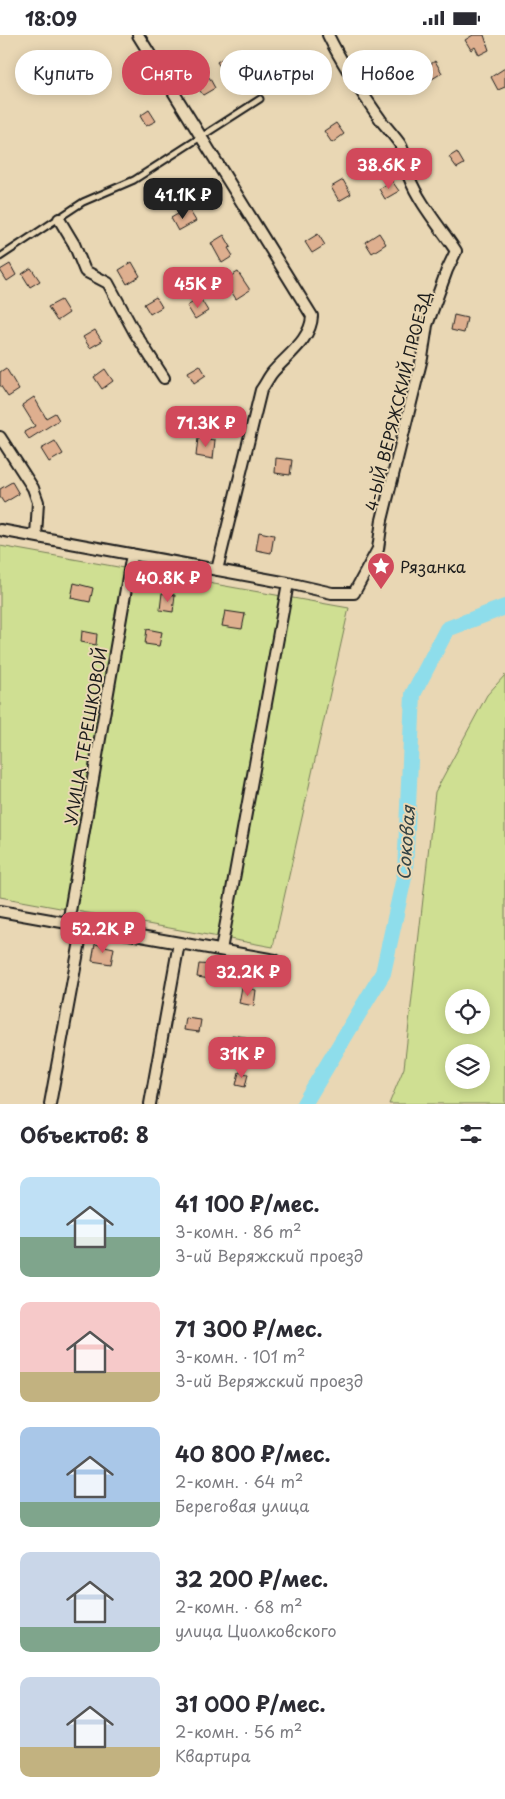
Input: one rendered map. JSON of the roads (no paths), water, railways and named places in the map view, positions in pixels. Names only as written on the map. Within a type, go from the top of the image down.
[{"type":"street","points":[[138,35],[312,316],[312,324],[306,334],[290,356],[272,373],[261,390],[218,570]]},
{"type":"street","name":"4-ЫЙ ВЕРЯЖСКИЙ ПРОЕЗД","points":[[288,583],[332,593],[354,593],[378,549],[382,520],[422,358],[428,325],[447,270],[456,251],[417,193],[409,177],[405,165],[406,155],[400,144],[383,123],[342,61],[328,35]]},
{"type":"street","points":[[59,219],[74,244],[86,271],[108,283],[135,333],[164,378]]},
{"type":"street","points":[[0,437],[33,488],[38,515],[36,536]]},
{"type":"street","points":[[0,530],[288,583],[221,950]]},
{"type":"street","name":"УЛИЦА ТЕРЕШКОВОЙ","points":[[68,923],[132,554]]},
{"type":"street","points":[[0,911],[275,960],[281,966],[280,975]]},
{"type":"street","points":[[50,1104],[84,925]]},
{"type":"street","points":[[150,1104],[179,943]]},
{"type":"lane","points":[[0,257],[83,203],[134,180],[260,99]]},
{"type":"waterway","name":"Соковая","points":[[304,1104],[383,973],[405,873],[413,694],[447,629],[505,607]]},
{"type":"place","name":"Рязанка","points":[[381,590]]}]
